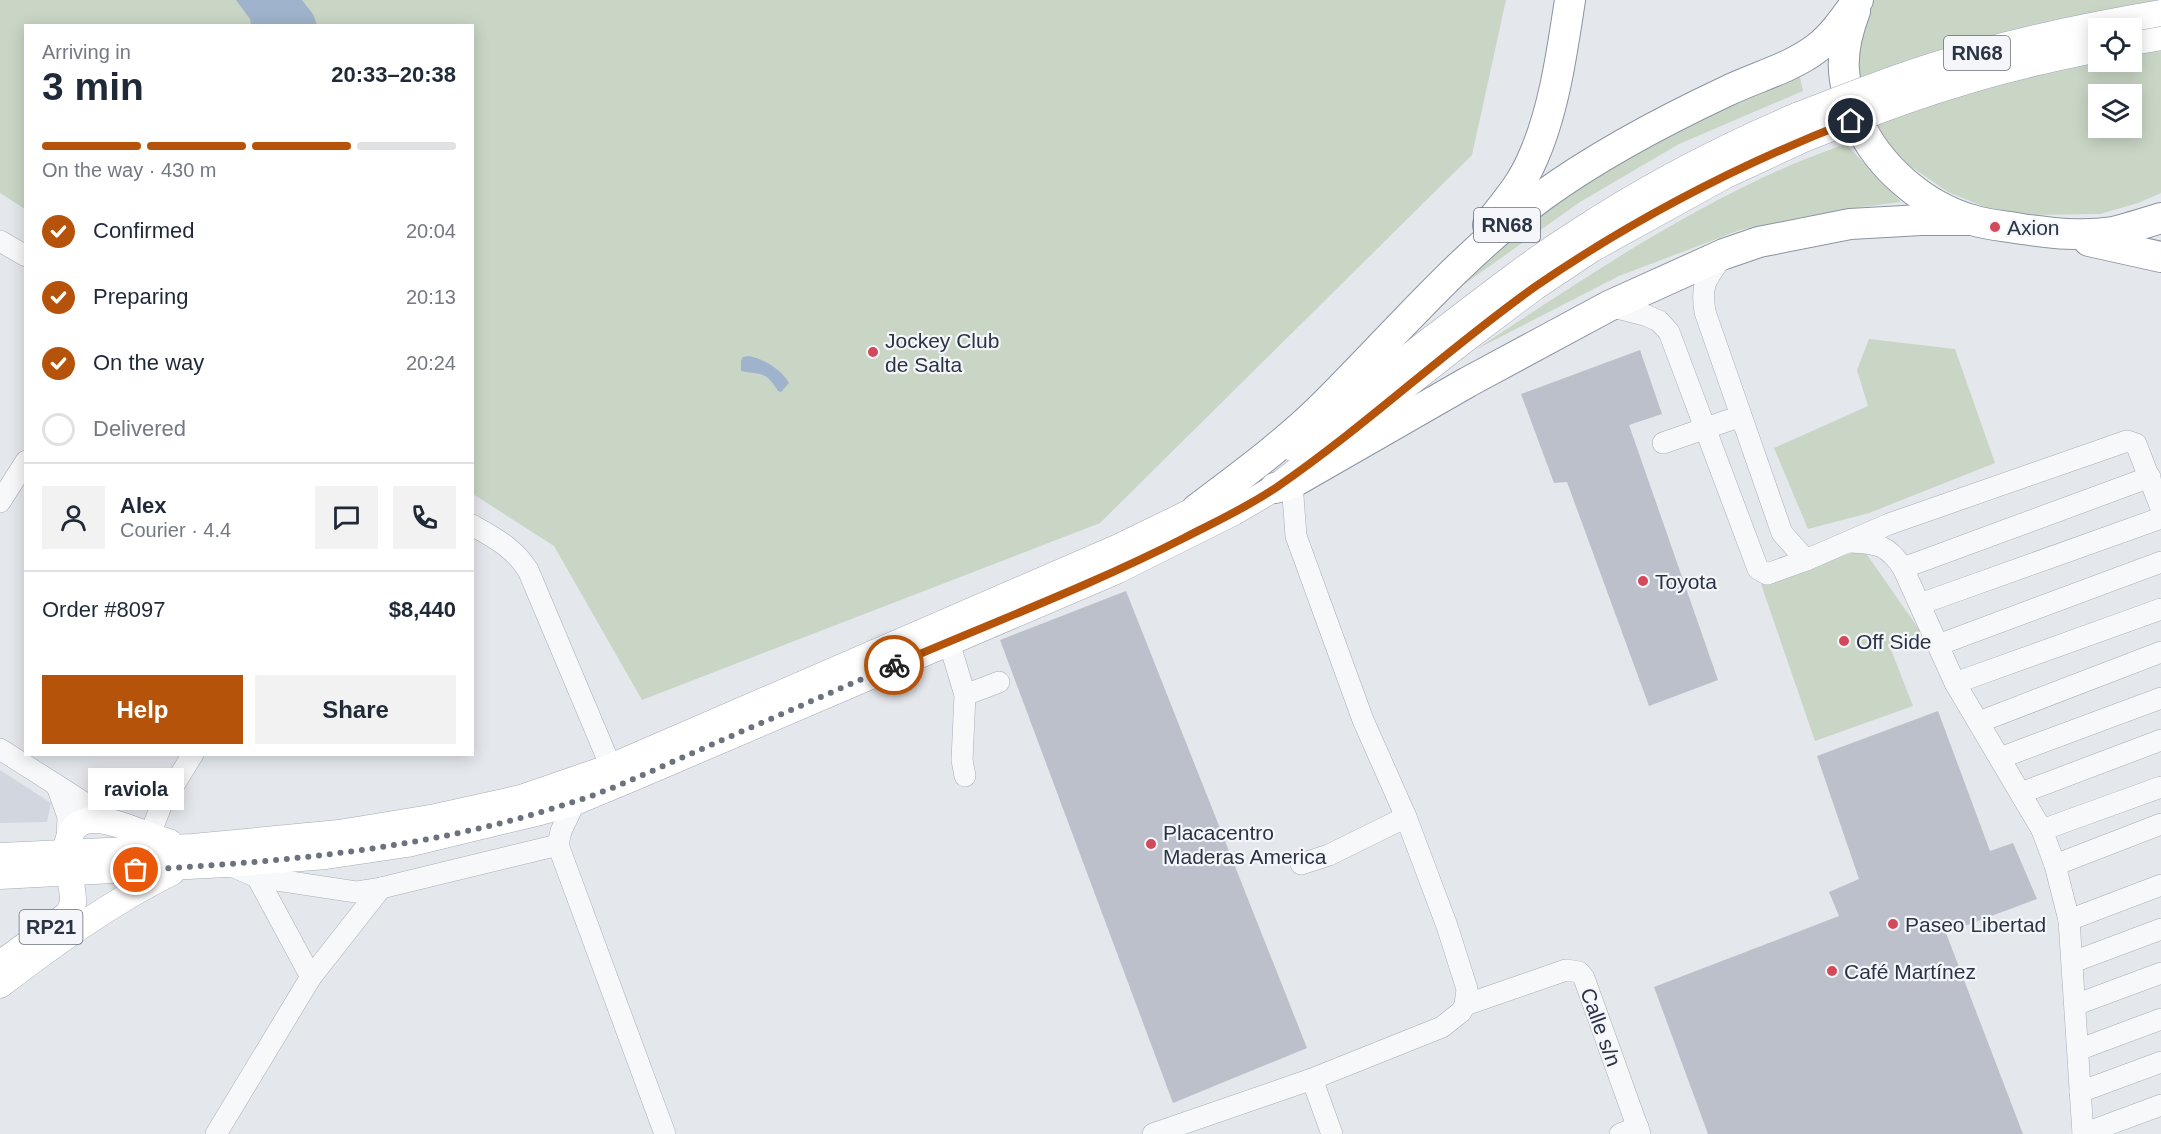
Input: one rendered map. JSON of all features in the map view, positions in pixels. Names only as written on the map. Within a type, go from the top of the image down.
[{"type":"highway","points":[[1449,276],[1513,192],[1532,160],[1543,130],[1558,69],[1570,0]]},
{"type":"highway","name":"RN68","points":[[1197,509],[1268,454],[1317,411],[1449,276],[1515,218],[1577,172],[1675,117],[1804,56],[1834,32],[1859,0]]},
{"type":"highway","name":"RN68","points":[[1859,0],[1845,41],[1842,71],[1849,101],[1866,140],[1893,172],[1921,195],[1942,208],[1972,220]]},
{"type":"highway","name":"RN68","points":[[1284,485],[1609,306],[1724,254],[1770,240],[1850,224],[1972,220],[2057,234],[2087,234],[2112,232],[2161,218]]},
{"type":"highway","points":[[2057,234],[2161,257]]},
{"type":"main road","name":"RN68","points":[[0,856],[186,857],[226,864],[326,856],[407,844],[575,802],[1116,571],[1284,485],[1467,338],[1535,287],[1592,249],[1724,176],[1803,127],[1893,80],[1983,52],[2089,25],[2161,13]]},
{"type":"main road","points":[[2142,40],[2161,37]]},
{"type":"main road","name":"RN68","points":[[186,857],[436,817],[521,798],[611,767],[1108,552],[1197,509],[1311,436],[1422,346],[1572,235],[1702,159],[1803,127],[1900,102],[1958,83],[2088,51]]},
{"type":"main road","points":[[134,891],[102,898],[89,897],[81,892],[67,855],[75,826],[93,820],[120,826],[149,837],[186,857]]},
{"type":"main road","name":"RN68","points":[[0,876],[67,855]]},
{"type":"main road","name":"RP21","points":[[0,964],[67,915],[73,905],[67,855]]},
{"type":"main road","name":"RP21","points":[[0,985],[74,930],[186,857]]},
{"type":"street","points":[[0,241],[24,255]]},
{"type":"street","points":[[1724,254],[1705,282],[1702,293],[1705,312],[1782,533],[1806,560]]},
{"type":"street","points":[[1609,306],[1659,321],[1669,332],[1758,568],[1767,574],[1900,520],[2127,441],[2136,444],[2161,508]]},
{"type":"street","points":[[1663,443],[1741,416]]},
{"type":"street","points":[[0,502],[24,464]]},
{"type":"street","points":[[1904,568],[2150,477]]},
{"type":"street","points":[[1153,1134],[1312,1079],[1442,1027],[1461,1012],[1465,1005],[1467,989],[1447,926],[1406,818],[1363,720],[1296,536],[1284,485]]},
{"type":"street","points":[[1920,604],[2161,518]]},
{"type":"street","points":[[474,526],[500,540],[518,555],[528,570],[611,767]]},
{"type":"street","points":[[1846,542],[1879,546],[1893,553],[1904,568],[1955,683],[2042,830],[2055,865],[2069,920],[2083,1134],[2161,1105]]},
{"type":"street","points":[[1938,645],[2161,562]]},
{"type":"street","points":[[1955,683],[2161,609]]},
{"type":"street","points":[[949,642],[965,695],[962,760],[965,776]]},
{"type":"street","points":[[1979,722],[2161,652]]},
{"type":"street","points":[[965,695],[999,682]]},
{"type":"street","points":[[2000,758],[2161,698]]},
{"type":"street","points":[[2020,792],[2161,740]]},
{"type":"street","points":[[0,749],[120,826]]},
{"type":"street","points":[[149,837],[161,806],[192,756]]},
{"type":"street","points":[[57,786],[68,817],[67,855]]},
{"type":"street","points":[[2042,830],[2161,786]]},
{"type":"street","points":[[575,802],[561,831],[558,845],[665,1134]]},
{"type":"street","points":[[1301,864],[1329,855],[1406,818]]},
{"type":"street","points":[[2055,865],[2161,824]]},
{"type":"street","points":[[226,864],[257,877],[356,892],[558,845]]},
{"type":"street","points":[[257,877],[311,977]]},
{"type":"street","points":[[2069,920],[2161,885]]},
{"type":"street","points":[[224,1131],[311,977],[381,888]]},
{"type":"street","points":[[2073,962],[2161,929]]},
{"type":"street","name":"Calle s/n","points":[[1465,1005],[1566,970],[1579,972],[1584,978],[1633,1132]]},
{"type":"street","points":[[2075,1005],[2161,973]]},
{"type":"street","points":[[2078,1050],[2161,1018]]},
{"type":"street","points":[[2080,1092],[2161,1062]]},
{"type":"street","points":[[1312,1079],[1332,1134]]},
{"type":"shaded area","points":[[0,770],[51,803],[47,822],[0,823]]},
{"type":"green space","name":"Jockey Club de Salta","points":[[0,0],[1506,0],[1472,155],[1100,523],[642,700],[554,546],[474,495],[474,24],[24,24],[24,208],[0,193]]},
{"type":"green space","points":[[1872,0],[2161,0],[2161,193],[2138,203],[2100,214],[2033,215],[1985,207],[1948,192],[1897,157],[1883,138],[1856,69],[1859,32]]},
{"type":"green space","points":[[1799,73],[1803,91],[1679,144],[1580,202],[1433,304],[1518,228],[1612,161],[1677,124]]},
{"type":"green space","points":[[1846,144],[1901,202],[1847,209],[1740,230],[1619,276],[1475,350],[1654,235],[1749,184],[1797,162]]},
{"type":"green space","points":[[1869,339],[1955,349],[1995,463],[1869,513],[1808,529],[1774,448],[1868,406],[1857,370]]},
{"type":"green space","name":"Off Side","points":[[1863,549],[1923,635],[1890,647],[1913,706],[1815,741],[1761,584]]},
{"type":"water","points":[[236,0],[302,0],[313,14],[317,24],[251,24],[250,19]]},
{"type":"water","points":[[749,356],[772,366],[789,383],[781,392],[767,377],[741,371],[743,357]]},
{"type":"building","name":"Toyota","points":[[1640,350],[1662,414],[1629,425],[1718,680],[1649,706],[1567,482],[1554,483],[1521,394]]},
{"type":"building","name":"Placacentro Maderas America","points":[[1126,591],[1307,1048],[1173,1103],[1000,640]]},
{"type":"building","name":"Paseo Libertad","points":[[1938,711],[1990,851],[2013,843],[2037,899],[1946,933],[2023,1134],[1708,1134],[1654,987],[1839,916],[1829,892],[1859,879],[1817,756]]},
{"type":"way so far","points":[[136,870],[326,856],[369,850],[407,844],[540,812],[575,802],[894,665]]},
{"type":"place","name":"Axion","points":[[1995,227]]},
{"type":"place","name":"Jockey Club de Salta","points":[[873,352]]},
{"type":"place","name":"Toyota","points":[[1643,581]]},
{"type":"place","name":"Off Side","points":[[1844,641]]},
{"type":"place","name":"Placacentro Maderas America","points":[[1151,844]]},
{"type":"place","name":"raviola","points":[[136,870]]},
{"type":"place","name":"Paseo Libertad","points":[[1893,924]]},
{"type":"place","name":"Café Martínez","points":[[1832,971]]},
{"type":"route","points":[[894,665],[1116,571],[1234,512],[1275,488],[1467,338],[1535,287],[1592,249],[1724,176],[1806,138],[1851,121]]}]
